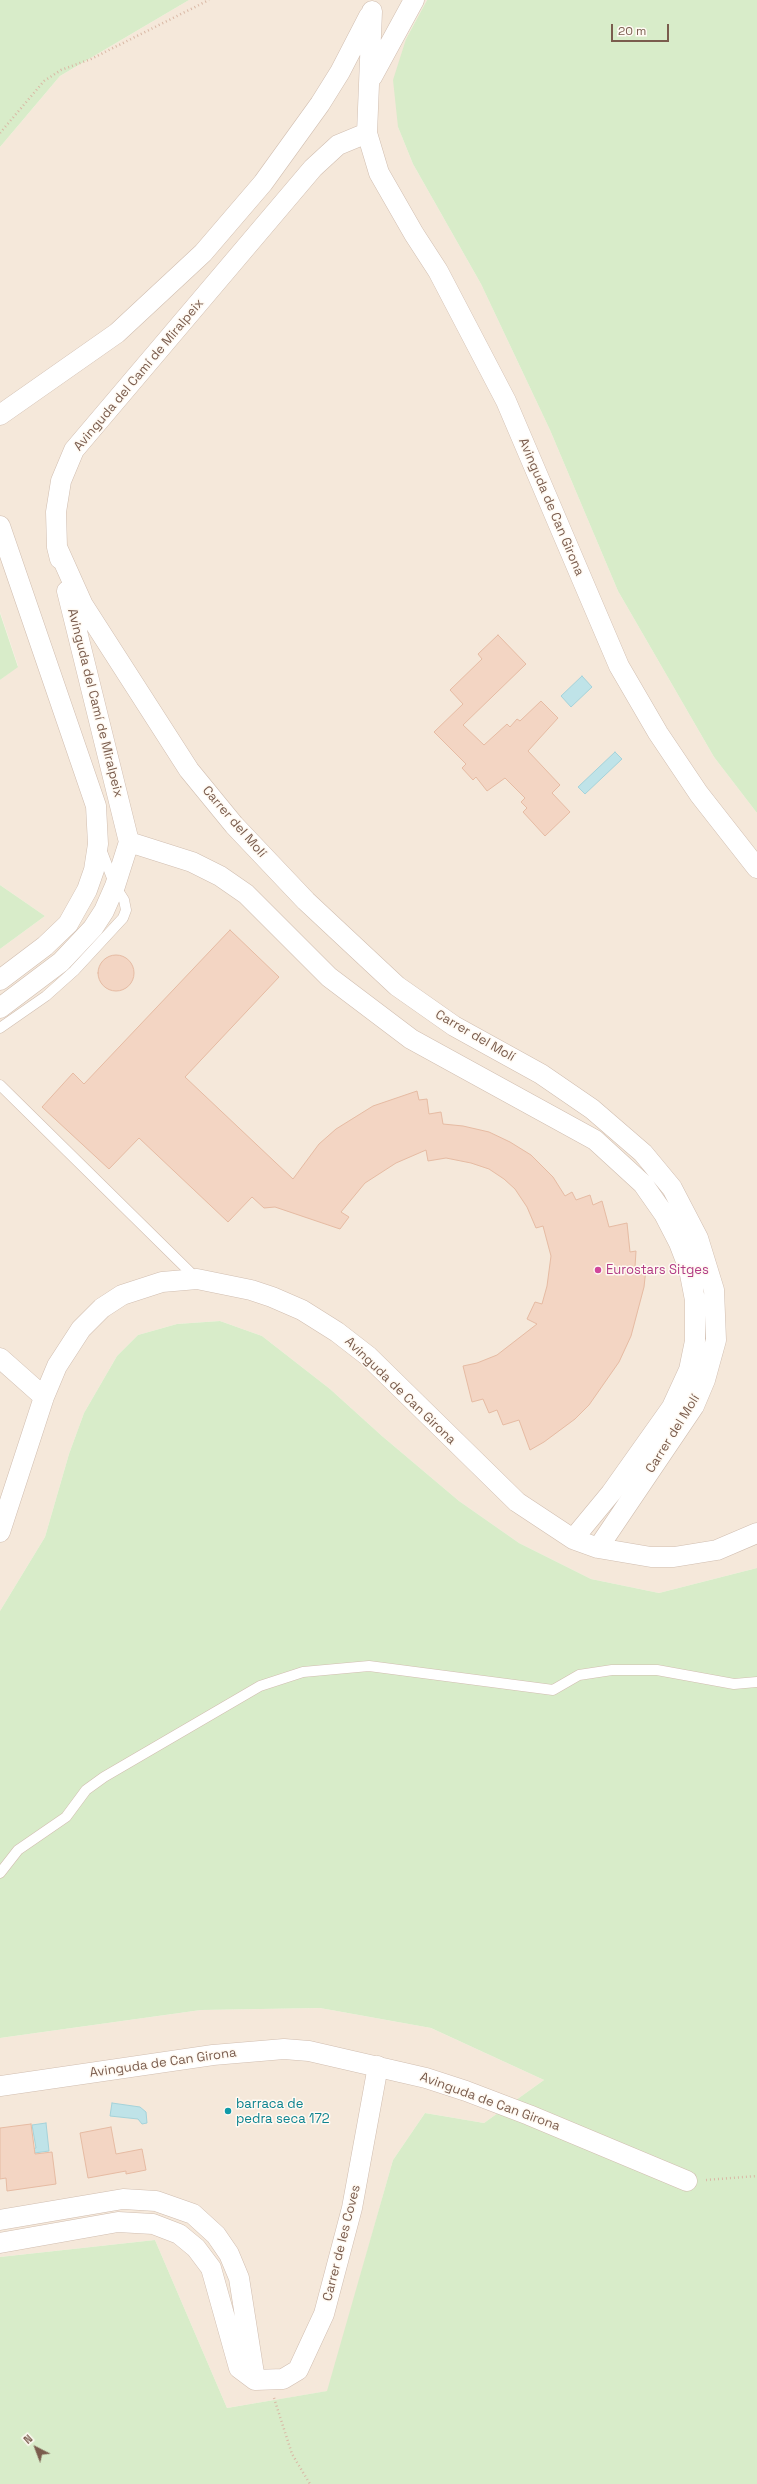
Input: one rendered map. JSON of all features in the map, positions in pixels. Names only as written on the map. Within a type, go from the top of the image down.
[{"type":"street","points":[[368,84],[414,0]]},
{"type":"street","points":[[367,133],[368,84],[374,5]]},
{"type":"street","points":[[0,414],[117,333],[203,253],[263,182],[320,104],[340,72],[374,5]]},
{"type":"street","name":"Avinguda del Camí de Miralpeix","points":[[129,842],[56,547],[56,512],[61,482],[74,450],[313,168],[338,145],[367,133]]},
{"type":"street","name":"Avinguda de Can Girona","points":[[367,133],[379,173],[438,272],[506,401],[619,666],[658,733],[699,794],[757,868]]},
{"type":"street","name":"Avinguda del Camí de Miralpeix","points":[[0,526],[94,799],[98,844],[94,870],[87,890],[68,924],[45,946],[0,980]]},
{"type":"street","name":"Carrer del Molí","points":[[56,547],[83,605],[189,770],[234,825],[306,901],[397,986],[454,1026],[541,1074],[592,1109],[643,1153],[672,1188],[698,1238],[714,1290],[716,1340],[705,1380],[694,1406],[598,1548]]},
{"type":"street","points":[[0,1008],[61,962],[78,945],[104,911],[115,886],[129,842]]},
{"type":"street","name":"Carrer del Molí","points":[[129,842],[192,862],[220,876],[246,894],[329,976],[411,1039],[595,1140],[643,1184],[664,1214],[679,1243],[689,1269],[695,1300],[695,1341],[689,1370],[672,1407],[611,1493],[574,1539]]},
{"type":"street","name":"Avinguda de Can Girona","points":[[0,1532],[44,1397],[57,1366],[69,1346],[102,1308],[122,1295],[145,1286],[197,1279],[251,1290],[272,1297],[302,1310],[337,1332],[368,1356],[517,1502],[574,1539],[598,1548],[651,1557],[674,1557],[717,1550],[757,1532]]},
{"type":"street","points":[[0,1358],[44,1397]]},
{"type":"street","name":"Avinguda de Can Girona","points":[[0,2086],[213,2055],[284,2049],[309,2051],[426,2078],[466,2091],[529,2115],[687,2181]]},
{"type":"street","name":"Carrer de les Coves","points":[[263,2381],[284,2379],[298,2370],[324,2314],[352,2208],[378,2066]]},
{"type":"street","points":[[0,2220],[123,2199],[156,2201],[193,2214],[216,2235],[229,2254],[239,2278],[263,2381]]},
{"type":"street","points":[[0,2243],[118,2222],[153,2224],[179,2234],[196,2248],[211,2268],[239,2368],[263,2381]]},
{"type":"lane","points":[[0,1028],[46,996],[74,970],[123,918],[126,910],[124,900],[115,886],[98,844]]},
{"type":"lane","points":[[0,1085],[197,1279]]},
{"type":"lane","points":[[0,1873],[18,1850],[66,1817],[86,1790],[104,1777],[260,1686],[303,1672],[369,1666],[553,1690],[579,1675],[612,1670],[657,1670],[734,1684],[757,1682]]},
{"type":"path","points":[[0,133],[44,81],[61,70],[91,59],[209,0]]},
{"type":"path","points":[[687,2181],[757,2176]]},
{"type":"path","points":[[263,2381],[274,2401],[292,2454],[310,2484]]},
{"type":"shaded area","points":[[189,0],[427,0],[406,39],[398,127],[413,164],[481,284],[550,430],[618,591],[714,757],[757,813],[757,1568],[659,1593],[591,1579],[519,1543],[459,1501],[382,1436],[330,1389],[262,1336],[220,1321],[177,1324],[138,1335],[117,1356],[84,1413],[69,1454],[45,1537],[0,1611],[0,949],[45,916],[0,885],[0,680],[18,666],[0,612],[0,147],[60,76]]},
{"type":"shaded area","points":[[320,2008],[431,2028],[544,2080],[484,2123],[425,2113],[393,2160],[328,2391],[227,2408],[155,2240],[0,2257],[0,2038],[201,2010]]},
{"type":"green space","points":[[0,0],[189,0],[60,76],[0,147]]},
{"type":"green space","points":[[427,0],[757,0],[757,813],[714,757],[618,591],[550,430],[481,284],[413,164],[398,127],[393,80],[406,39]]},
{"type":"green space","points":[[0,613],[18,667],[0,680]]},
{"type":"green space","points":[[0,885],[45,916],[0,949]]},
{"type":"green space","points":[[220,1321],[262,1336],[330,1389],[382,1436],[459,1501],[519,1543],[591,1579],[659,1593],[757,1568],[757,2484],[0,2484],[0,2257],[155,2240],[227,2408],[327,2391],[393,2160],[425,2113],[484,2123],[544,2080],[431,2028],[320,2008],[201,2010],[0,2038],[0,1611],[45,1537],[69,1454],[84,1413],[117,1356],[138,1335],[177,1324]]},
{"type":"water","points":[[582,676],[592,687],[571,707],[561,696]]},
{"type":"water","points":[[615,752],[622,759],[585,794],[578,787]]},
{"type":"water","points":[[112,2103],[140,2107],[146,2112],[147,2123],[142,2124],[138,2119],[110,2116]]},
{"type":"water","points":[[46,2123],[49,2151],[27,2154],[27,2150],[36,2148],[32,2125]]},
{"type":"building","points":[[498,635],[526,664],[463,725],[484,745],[507,724],[510,727],[517,719],[520,721],[541,701],[558,718],[528,751],[560,785],[552,793],[570,812],[545,836],[523,812],[527,808],[521,802],[525,798],[505,778],[487,791],[476,777],[473,780],[462,768],[466,764],[434,732],[463,704],[450,690],[482,659],[478,654]]},
{"type":"building","points":[[230,930],[279,977],[185,1077],[293,1179],[319,1144],[336,1129],[373,1106],[417,1091],[419,1100],[427,1099],[429,1114],[441,1112],[443,1124],[463,1126],[489,1132],[510,1142],[531,1155],[553,1177],[565,1196],[572,1192],[576,1200],[590,1195],[593,1205],[602,1201],[609,1227],[627,1223],[630,1252],[636,1251],[635,1267],[646,1269],[644,1287],[631,1336],[619,1362],[589,1405],[575,1419],[544,1442],[530,1450],[519,1420],[503,1425],[497,1410],[489,1413],[483,1399],[472,1402],[463,1366],[477,1363],[497,1355],[537,1324],[527,1319],[535,1302],[542,1304],[547,1286],[551,1256],[543,1226],[536,1228],[527,1207],[515,1189],[504,1179],[489,1169],[471,1163],[446,1158],[428,1161],[426,1150],[396,1163],[365,1183],[341,1212],[349,1217],[340,1229],[275,1207],[264,1208],[252,1197],[228,1222],[139,1138],[109,1169],[42,1107],[73,1073],[84,1084]]},
{"type":"building","points":[[116,955],[129,960],[134,973],[129,986],[116,991],[103,986],[98,973],[103,960]]},
{"type":"building","points":[[31,2124],[35,2154],[52,2152],[56,2184],[7,2191],[6,2178],[0,2179],[0,2128]]},
{"type":"building","points":[[111,2127],[116,2154],[142,2149],[146,2170],[126,2174],[126,2171],[88,2178],[80,2133]]},
{"type":"place","name":"Eurostars Sitges","points":[[598,1270]]},
{"type":"place","name":"barraca de pedra seca 172","points":[[228,2111]]}]
